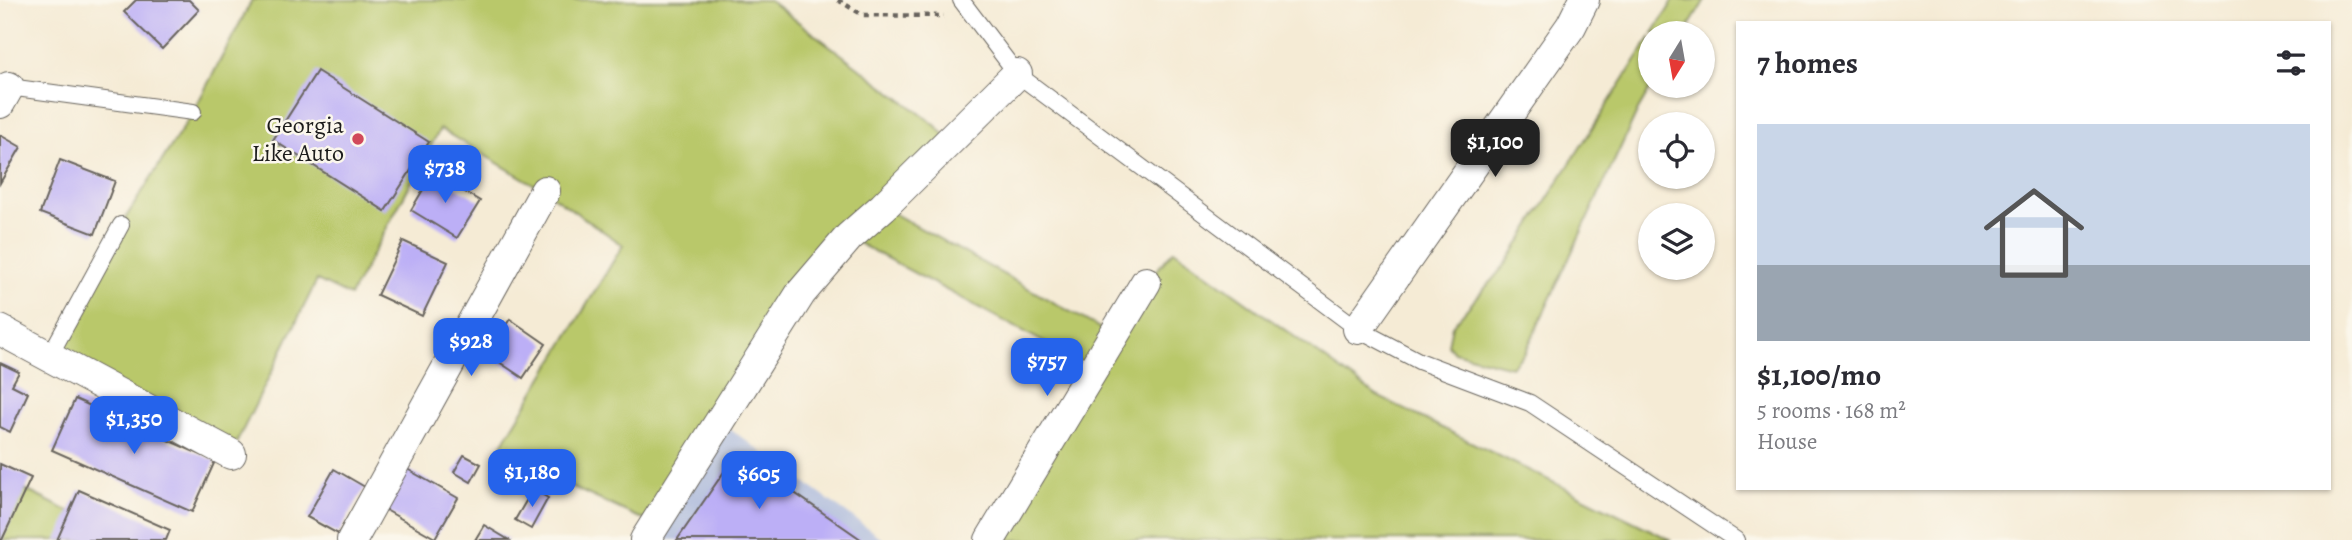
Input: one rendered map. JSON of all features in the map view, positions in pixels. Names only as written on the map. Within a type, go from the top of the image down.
[{"type":"street","points":[[1358,329],[1571,26],[1584,0]]},
{"type":"street","points":[[645,540],[801,293],[849,237],[883,207],[1017,74]]},
{"type":"street","points":[[352,540],[545,191]]},
{"type":"street","points":[[990,540],[1146,282]]},
{"type":"street","points":[[0,331],[232,454]]},
{"type":"lane","points":[[961,0],[1017,74],[1358,329],[1419,361],[1530,403],[1736,540]]},
{"type":"lane","points":[[4,95],[193,112]]},
{"type":"lane","points":[[49,357],[121,225]]},
{"type":"path","points":[[838,0],[863,15],[973,16]]},
{"type":"shaded area","points":[[719,421],[884,540],[645,540]]},
{"type":"green space","points":[[252,0],[769,0],[934,124],[950,140],[884,208],[1114,336],[1146,282],[1174,250],[1377,396],[1671,540],[990,540],[1094,369],[849,238],[655,525],[497,453],[623,245],[545,191],[440,129],[350,296],[317,280],[231,454],[49,357],[121,225],[193,112]]},
{"type":"green space","points":[[1674,0],[1705,0],[1692,21],[1661,21]]},
{"type":"green space","points":[[1638,57],[1638,98],[1645,98],[1525,353],[1511,367],[1454,352],[1448,345],[1452,326],[1506,264]]},
{"type":"green space","points":[[0,477],[126,540],[0,540]]},
{"type":"building","points":[[136,0],[189,0],[199,10],[162,49],[124,12]]},
{"type":"building","points":[[317,71],[429,142],[385,211],[273,140]]},
{"type":"building","points":[[0,135],[21,147],[0,183]]},
{"type":"building","points":[[60,160],[115,181],[95,234],[40,213]]},
{"type":"building","points":[[433,173],[480,201],[457,238],[411,210]]},
{"type":"building","points":[[403,241],[448,262],[422,316],[377,295]]},
{"type":"building","points":[[510,319],[546,344],[523,378],[487,354]]},
{"type":"building","points":[[0,363],[19,372],[12,385],[28,393],[10,432],[0,427]]},
{"type":"building","points":[[75,399],[215,461],[192,512],[52,450]]},
{"type":"building","points":[[737,453],[862,540],[677,540]]},
{"type":"building","points":[[464,455],[481,464],[471,482],[454,472]]},
{"type":"building","points":[[0,464],[31,478],[2,540],[0,540]]},
{"type":"building","points":[[334,469],[365,487],[338,534],[307,517]]},
{"type":"building","points":[[407,469],[458,498],[435,538],[384,509]]},
{"type":"building","points":[[533,489],[548,498],[531,529],[515,520]]},
{"type":"building","points":[[79,490],[170,530],[166,540],[57,540]]},
{"type":"building","points":[[484,525],[509,540],[475,540]]},
{"type":"place","name":"Georgia Like Auto","points":[[358,139]]}]
